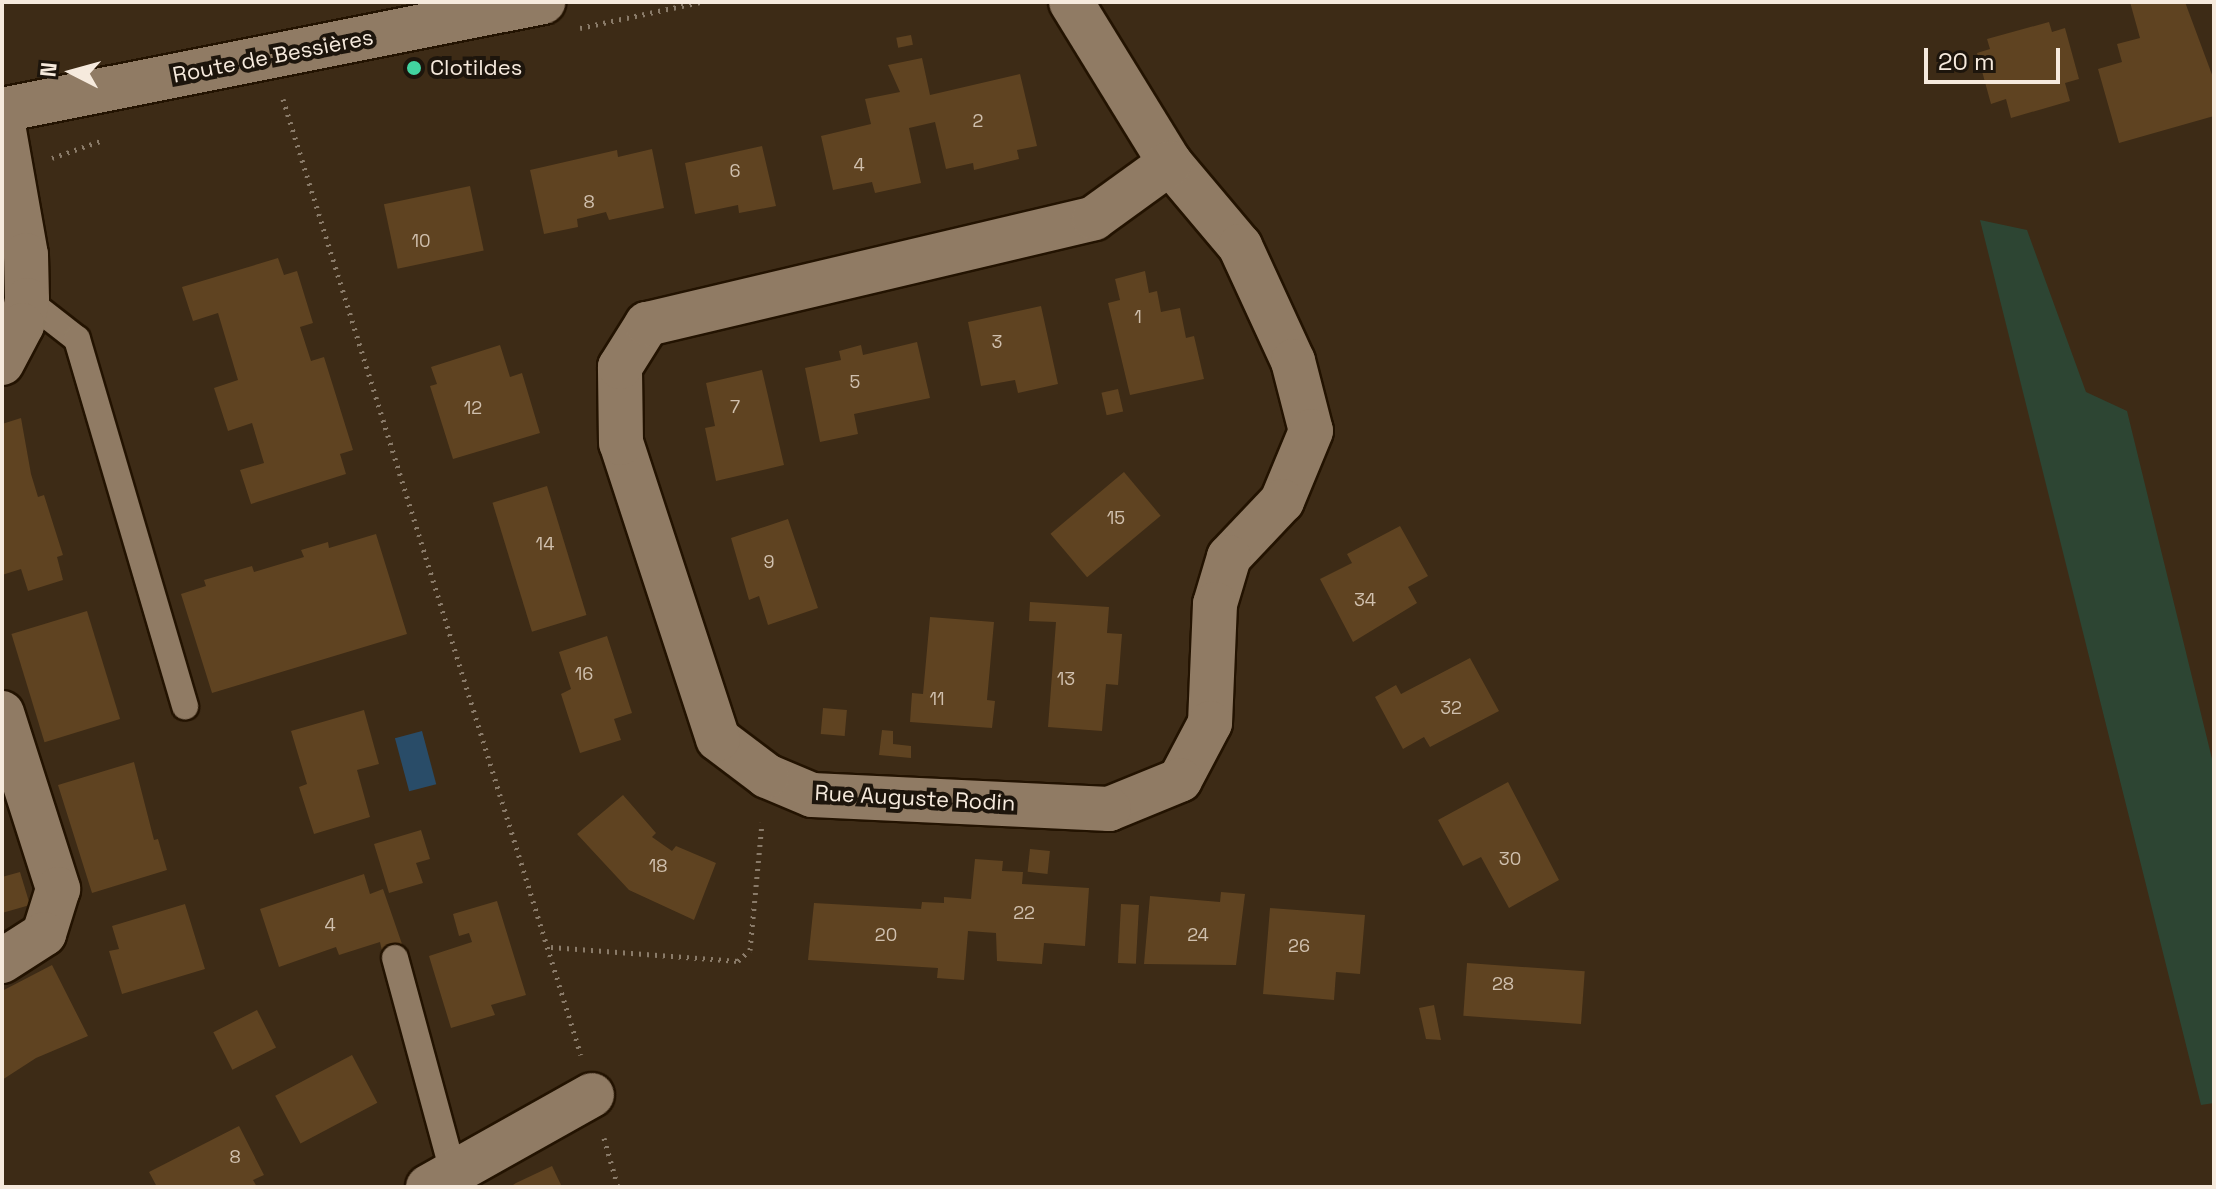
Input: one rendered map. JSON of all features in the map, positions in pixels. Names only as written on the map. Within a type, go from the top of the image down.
[{"type":"street","name":"Route de Bessières","points":[[2,110],[543,2]]},
{"type":"street","name":"Rue Auguste Rodin","points":[[1071,2],[1170,163],[1240,246],[1293,361],[1311,431],[1282,501],[1229,557],[1215,604],[1210,723],[1180,780],[1109,809],[812,795],[767,776],[718,739],[621,443],[620,367],[647,324],[1094,218],[1170,163]]},
{"type":"street","points":[[2,119],[26,255],[27,300],[22,325],[2,363]]},
{"type":"street","points":[[2,713],[58,889],[44,934],[2,961]]},
{"type":"street","points":[[441,1180],[592,1095]]},
{"type":"lane","points":[[27,300],[77,339],[185,706]]},
{"type":"lane","points":[[395,958],[441,1180]]},
{"type":"path","points":[[282,96],[551,947],[592,1095]]},
{"type":"path","points":[[551,947],[738,961],[750,950],[767,776]]},
{"type":"green space","points":[[1980,220],[2027,230],[2086,392],[2127,411],[2214,767],[2214,1103],[2201,1105]]},
{"type":"water","points":[[422,731],[436,784],[409,791],[395,738]]},
{"type":"building","points":[[2130,2],[2185,2],[2214,80],[2214,116],[2119,143],[2098,69],[2122,62],[2117,44],[2140,38]]},
{"type":"building","points":[[2049,22],[2052,32],[2065,28],[2079,79],[2065,83],[2070,101],[2011,118],[2006,99],[1991,104],[1977,53],[1990,49],[1987,39]]},
{"type":"building","points":[[911,35],[913,45],[898,48],[896,38]]},
{"type":"building","points":[[922,58],[930,95],[1020,74],[1037,146],[1017,150],[1019,159],[974,170],[973,163],[946,169],[935,122],[909,128],[921,183],[875,193],[872,182],[833,190],[821,136],[871,124],[865,99],[900,92],[888,65]]},
{"type":"building","points":[[762,146],[776,206],[739,213],[738,205],[695,214],[685,163]]},
{"type":"building","points":[[652,149],[664,208],[609,220],[606,212],[577,219],[578,227],[544,234],[530,170],[617,150],[618,157]]},
{"type":"building","points":[[470,186],[484,251],[398,269],[384,204]]},
{"type":"building","points":[[278,258],[284,275],[297,271],[313,323],[300,327],[311,361],[324,357],[353,450],[340,454],[346,474],[251,504],[240,470],[264,463],[252,423],[228,431],[214,388],[238,380],[218,313],[193,321],[182,287]]},
{"type":"building","points":[[1145,271],[1149,293],[1157,291],[1161,312],[1180,308],[1186,338],[1194,336],[1204,379],[1130,395],[1108,303],[1120,300],[1115,279]]},
{"type":"building","points":[[1041,306],[1058,384],[1018,393],[1015,380],[981,386],[968,322]]},
{"type":"building","points":[[917,342],[930,398],[854,414],[858,434],[820,442],[805,368],[841,360],[839,351],[861,345],[863,355]]},
{"type":"building","points":[[500,345],[510,377],[522,373],[540,433],[453,459],[430,386],[437,384],[431,367]]},
{"type":"building","points":[[762,370],[784,465],[716,481],[705,428],[715,426],[706,383]]},
{"type":"building","points":[[1118,389],[1123,411],[1107,415],[1101,393]]},
{"type":"building","points":[[21,418],[38,497],[44,495],[63,555],[57,557],[63,580],[28,591],[21,569],[2,575],[2,424]]},
{"type":"building","points":[[1124,472],[1161,516],[1087,577],[1050,534]]},
{"type":"building","points":[[547,486],[586,615],[532,632],[492,503]]},
{"type":"building","points":[[788,519],[818,608],[768,625],[759,596],[749,600],[731,538]]},
{"type":"building","points":[[1400,526],[1428,576],[1408,587],[1417,603],[1353,642],[1320,579],[1352,563],[1347,554]]},
{"type":"building","points":[[376,534],[407,634],[212,693],[181,594],[206,586],[204,580],[252,566],[254,572],[304,557],[301,550],[328,542],[329,548]]},
{"type":"building","points":[[1030,602],[1109,607],[1107,633],[1122,634],[1118,685],[1106,684],[1102,731],[1048,727],[1056,622],[1029,621]]},
{"type":"building","points":[[87,611],[120,719],[44,742],[11,634]]},
{"type":"building","points":[[930,617],[994,622],[987,700],[995,701],[992,728],[910,722],[912,693],[923,694]]},
{"type":"building","points":[[607,636],[632,713],[614,719],[621,740],[580,753],[561,694],[571,689],[559,652]]},
{"type":"building","points":[[1470,658],[1499,711],[1430,747],[1424,737],[1403,749],[1375,697],[1396,685],[1401,694]]},
{"type":"building","points":[[823,708],[847,710],[845,736],[821,734]]},
{"type":"building","points":[[364,710],[379,764],[357,770],[370,817],[314,834],[299,787],[307,784],[291,731]]},
{"type":"building","points":[[882,730],[893,731],[893,744],[911,746],[911,758],[879,755]]},
{"type":"building","points":[[134,762],[154,840],[158,839],[167,870],[92,893],[58,785]]},
{"type":"building","points":[[1508,782],[1559,880],[1509,908],[1481,857],[1463,866],[1438,820]]},
{"type":"building","points":[[623,795],[656,833],[652,837],[672,851],[676,846],[716,863],[694,920],[629,890],[577,834]]},
{"type":"building","points":[[421,830],[430,859],[416,863],[423,883],[389,893],[374,844]]},
{"type":"building","points":[[1030,849],[1050,851],[1047,874],[1028,872]]},
{"type":"building","points":[[975,859],[1003,861],[1002,871],[1023,872],[1022,884],[1089,888],[1085,946],[1044,943],[1042,964],[997,961],[996,933],[968,931],[964,980],[937,978],[938,968],[808,960],[814,903],[921,909],[922,902],[944,903],[944,897],[971,899]]},
{"type":"building","points":[[20,872],[30,905],[2,913],[2,877]]},
{"type":"building","points":[[364,874],[370,894],[383,889],[402,944],[382,951],[380,942],[339,955],[336,947],[279,967],[260,909]]},
{"type":"building","points":[[1221,892],[1245,894],[1236,965],[1144,964],[1150,896],[1220,902]]},
{"type":"building","points":[[497,901],[526,995],[491,1005],[495,1015],[451,1028],[429,956],[472,942],[469,933],[459,936],[453,914]]},
{"type":"building","points":[[185,904],[205,969],[122,994],[109,951],[119,949],[112,926]]},
{"type":"building","points":[[1121,904],[1139,905],[1136,964],[1118,963]]},
{"type":"building","points":[[1270,908],[1365,915],[1360,974],[1336,972],[1334,1000],[1263,994]]},
{"type":"building","points":[[1467,963],[1585,971],[1581,1024],[1463,1016]]},
{"type":"building","points":[[52,965],[88,1036],[36,1058],[2,1080],[2,991]]},
{"type":"building","points":[[1434,1005],[1441,1040],[1426,1039],[1419,1008]]},
{"type":"building","points":[[257,1010],[276,1047],[232,1070],[213,1032]]},
{"type":"building","points":[[352,1055],[377,1103],[301,1144],[275,1096]]},
{"type":"building","points":[[239,1126],[264,1175],[253,1180],[257,1187],[157,1187],[149,1172]]},
{"type":"building","points":[[552,1166],[562,1187],[510,1187],[516,1183]]},
{"type":"place","name":"Clotildes","points":[[414,68]]}]
